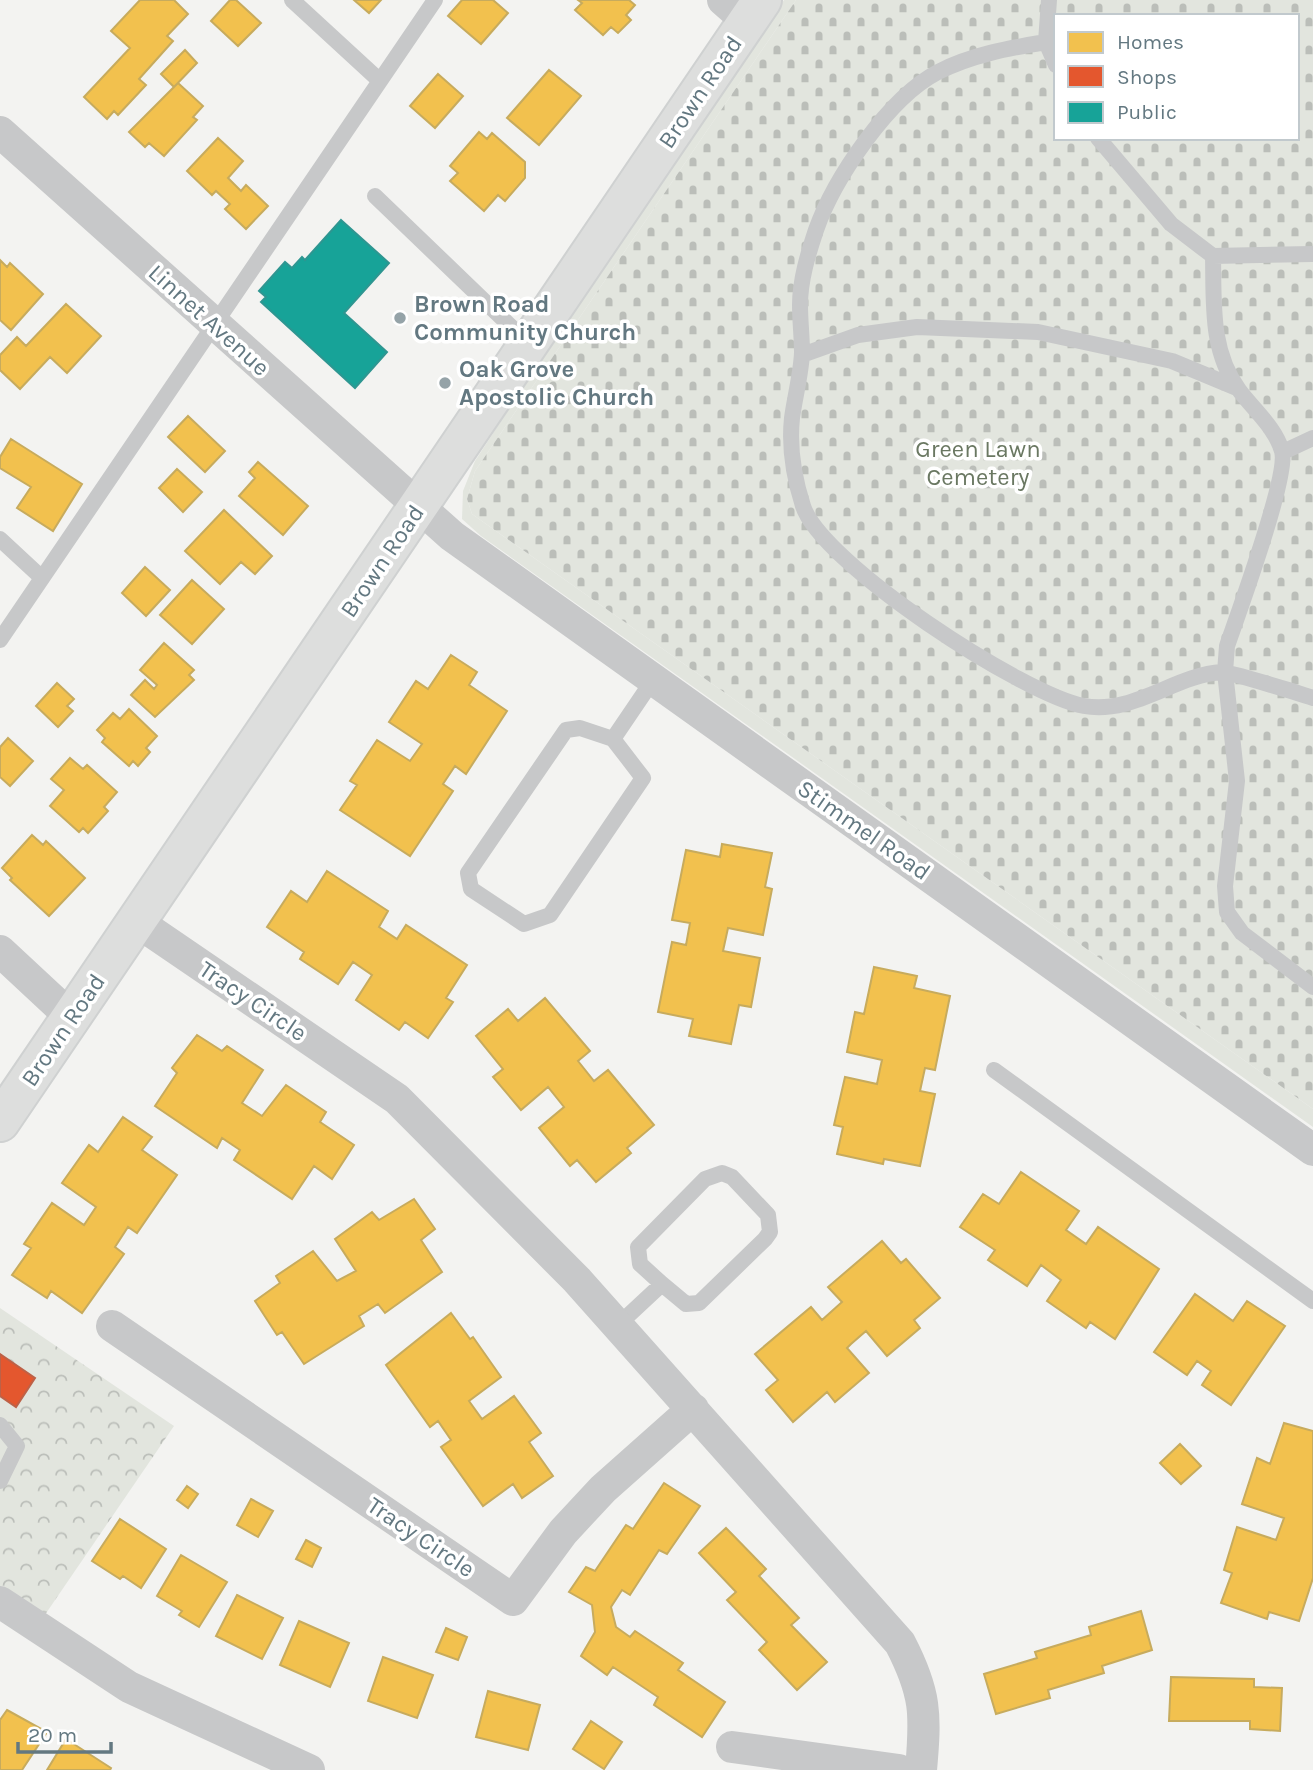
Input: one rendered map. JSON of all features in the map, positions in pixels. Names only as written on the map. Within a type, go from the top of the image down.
[{"type":"main road","name":"Brown Road","points":[[0,1122],[529,344],[744,7]]},
{"type":"street","name":"Linnet Avenue","points":[[0,132],[418,508]]},
{"type":"street","name":"Stimmel Road","points":[[418,508],[452,536],[1313,1150]]},
{"type":"street","name":"Tracy Circle","points":[[136,921],[397,1099],[478,1178],[618,1325],[900,1643],[919,1680],[926,1721],[921,1770]]},
{"type":"street","points":[[0,951],[71,1017]]},
{"type":"street","name":"Tracy Circle","points":[[112,1326],[513,1600],[571,1523],[603,1489],[693,1409]]},
{"type":"street","points":[[0,1602],[129,1688],[309,1770]]},
{"type":"street","points":[[732,1748],[899,1770]]},
{"type":"lane","points":[[292,0],[380,81]]},
{"type":"lane","points":[[0,640],[435,0]]},
{"type":"lane","points":[[1049,0],[1046,42],[1054,60]]},
{"type":"lane","points":[[1046,42],[976,56],[936,73],[896,106],[859,151],[824,207],[807,257],[800,302],[802,355],[792,421],[793,466],[804,509],[834,549],[885,592],[989,663],[1034,688],[1085,706],[1119,706],[1207,675],[1225,672],[1313,698]]},
{"type":"lane","points":[[1100,140],[1171,224],[1213,256],[1313,254]]},
{"type":"lane","points":[[375,196],[529,344]]},
{"type":"lane","points":[[1213,256],[1218,351],[1237,388],[1270,427],[1283,453],[1278,492],[1227,646],[1225,672],[1237,781],[1225,886],[1227,912],[1242,933],[1313,987]]},
{"type":"lane","points":[[802,355],[858,335],[917,327],[1038,332],[1172,361],[1237,388]]},
{"type":"lane","points":[[1283,453],[1313,438]]},
{"type":"lane","points":[[0,539],[43,578]]},
{"type":"lane","points":[[612,739],[653,680]]},
{"type":"lane","points":[[580,728],[612,739],[643,778],[550,915],[524,924],[471,889],[468,873],[566,730],[580,728]]},
{"type":"lane","points":[[994,1070],[1313,1301]]},
{"type":"lane","points":[[722,1173],[732,1177],[768,1214],[770,1232],[699,1303],[686,1304],[679,1301],[662,1284],[640,1264],[638,1247],[705,1179],[722,1173]]},
{"type":"lane","points":[[618,1325],[662,1284]]},
{"type":"lane","points":[[0,1425],[17,1446],[0,1481]]},
{"type":"green space","points":[[784,0],[796,0],[475,471],[467,499],[472,514],[1313,1109],[1313,1127],[481,536],[462,519],[463,491],[475,461],[572,312]]},
{"type":"green space","name":"Green Lawn Cemetery","points":[[796,0],[1313,0],[1313,1109],[472,514],[467,499],[475,471]]},
{"type":"green space","points":[[0,1308],[174,1426],[38,1625],[0,1599]]},
{"type":"building: Homes","points":[[140,0],[174,0],[188,14],[167,36],[173,41],[139,79],[146,85],[118,115],[114,111],[107,119],[84,97],[130,48],[111,31]]},
{"type":"building: Homes","points":[[230,0],[236,0],[261,23],[238,46],[211,21]]},
{"type":"building: Homes","points":[[354,0],[381,0],[369,13]]},
{"type":"building: Homes","points":[[462,0],[493,0],[508,13],[481,44],[448,16]]},
{"type":"building: Homes","points":[[578,0],[629,0],[635,5],[626,15],[631,20],[618,33],[611,27],[603,35],[575,10],[582,3]]},
{"type":"building: Homes","points":[[185,50],[197,63],[174,87],[161,74]]},
{"type":"building: Homes","points":[[549,70],[581,96],[539,145],[507,118]]},
{"type":"building: Homes","points":[[438,74],[463,96],[435,128],[410,106]]},
{"type":"building: Homes","points":[[178,83],[203,106],[193,117],[197,120],[164,156],[149,143],[145,147],[129,132]]},
{"type":"building: Homes","points":[[479,132],[487,139],[492,133],[525,162],[525,178],[505,201],[498,195],[484,211],[450,181],[458,173],[450,166]]},
{"type":"building: Homes","points":[[218,138],[243,161],[228,178],[241,191],[246,185],[268,206],[246,229],[225,209],[230,204],[216,191],[212,195],[187,171]]},
{"type":"building: Homes","points":[[0,260],[7,267],[10,263],[43,294],[11,330],[0,320]]},
{"type":"building: Homes","points":[[66,304],[101,336],[67,373],[50,357],[20,389],[0,370],[0,355],[17,337],[26,346]]},
{"type":"building: Homes","points":[[188,416],[225,451],[205,472],[168,437]]},
{"type":"building: Homes","points":[[11,439],[82,484],[53,531],[17,508],[31,487],[0,468],[0,457]]},
{"type":"building: Homes","points":[[258,462],[308,506],[283,535],[239,496],[255,478],[249,472]]},
{"type":"building: Homes","points":[[177,469],[202,492],[183,512],[159,488]]},
{"type":"building: Homes","points":[[224,510],[272,556],[255,574],[241,562],[220,584],[185,551]]},
{"type":"building: Homes","points":[[145,567],[170,590],[146,616],[122,593]]},
{"type":"building: Homes","points":[[192,580],[224,609],[192,644],[160,615]]},
{"type":"building: Homes","points":[[164,643],[194,670],[189,675],[194,680],[155,717],[131,695],[145,680],[154,689],[157,685],[140,670]]},
{"type":"building: Homes","points":[[451,655],[477,672],[469,685],[507,711],[466,774],[455,766],[443,784],[453,791],[410,856],[340,810],[357,785],[350,781],[377,740],[410,761],[422,744],[389,722],[416,681],[428,689]]},
{"type":"building: Homes","points":[[57,683],[74,699],[67,706],[73,711],[58,727],[36,706]]},
{"type":"building: Homes","points":[[129,709],[157,736],[146,748],[150,752],[138,766],[133,761],[129,766],[102,742],[105,738],[97,730],[113,713],[120,719]]},
{"type":"building: Homes","points":[[8,738],[33,761],[10,786],[0,777],[0,747]]},
{"type":"building: Homes","points":[[70,758],[83,769],[87,765],[117,792],[104,807],[108,811],[88,833],[83,828],[79,832],[50,806],[64,790],[51,779]]},
{"type":"building: Homes","points":[[32,835],[43,845],[46,841],[85,878],[49,916],[10,880],[12,878],[2,868]]},
{"type":"building: Homes","points":[[722,844],[772,853],[765,887],[772,889],[763,935],[728,928],[723,951],[760,958],[751,1007],[739,1005],[731,1044],[689,1036],[693,1019],[658,1012],[672,942],[686,945],[690,923],[672,920],[686,850],[720,857]]},
{"type":"building: Homes","points":[[327,871],[388,911],[379,927],[397,939],[406,925],[467,965],[446,998],[453,1002],[428,1038],[405,1022],[399,1030],[356,1000],[372,975],[353,962],[338,984],[300,959],[304,952],[267,927],[291,891],[307,902]]},
{"type":"building: Homes","points":[[874,967],[917,976],[914,988],[950,996],[935,1070],[925,1068],[920,1091],[935,1094],[920,1166],[884,1159],[883,1164],[837,1154],[843,1127],[834,1125],[845,1077],[877,1084],[882,1060],[847,1052],[855,1012],[864,1014]]},
{"type":"building: Homes","points":[[545,998],[590,1051],[578,1061],[594,1081],[608,1070],[654,1125],[627,1148],[631,1153],[596,1182],[577,1160],[570,1166],[539,1128],[564,1107],[548,1087],[521,1110],[493,1077],[503,1069],[476,1036],[508,1009],[518,1021]]},
{"type":"building: Homes","points":[[197,1035],[222,1051],[227,1046],[263,1070],[242,1103],[262,1116],[286,1085],[326,1112],[320,1122],[354,1145],[332,1179],[314,1166],[292,1199],[234,1160],[240,1150],[222,1138],[217,1148],[155,1106],[177,1073],[172,1068]]},
{"type":"building: Homes","points":[[123,1117],[152,1137],[142,1150],[177,1175],[137,1233],[128,1227],[115,1247],[124,1254],[82,1313],[51,1291],[47,1298],[12,1275],[31,1248],[24,1244],[52,1203],[84,1225],[96,1207],[62,1183],[89,1145],[98,1152]]},
{"type":"building: Homes","points":[[1021,1172],[1079,1211],[1066,1230],[1086,1244],[1098,1227],[1159,1269],[1115,1339],[1090,1322],[1086,1328],[1047,1301],[1061,1280],[1041,1265],[1027,1286],[988,1260],[995,1250],[960,1227],[983,1194],[999,1204]]},
{"type":"building: Homes","points":[[414,1199],[435,1229],[421,1240],[442,1272],[385,1313],[378,1304],[359,1316],[364,1326],[304,1364],[282,1332],[277,1335],[255,1301],[280,1283],[276,1276],[313,1251],[337,1281],[356,1271],[335,1239],[372,1212],[379,1220]]},
{"type":"building: Homes","points":[[882,1241],[901,1263],[906,1259],[940,1298],[914,1320],[920,1328],[887,1356],[866,1331],[847,1348],[869,1373],[835,1402],[827,1392],[793,1422],[766,1390],[778,1380],[755,1354],[811,1307],[822,1320],[842,1302],[828,1287]]},
{"type":"building: Homes","points":[[1195,1294],[1233,1321],[1247,1301],[1285,1326],[1231,1405],[1202,1385],[1211,1371],[1197,1361],[1187,1375],[1154,1352]]},
{"type":"building: Homes","points":[[451,1313],[470,1339],[473,1337],[501,1377],[469,1401],[482,1419],[514,1396],[541,1433],[529,1442],[553,1476],[522,1498],[513,1484],[483,1506],[441,1447],[451,1440],[438,1421],[430,1427],[386,1365]]},
{"type":"building: Homes","points":[[1284,1423],[1313,1431],[1313,1578],[1299,1621],[1269,1612],[1267,1619],[1221,1603],[1232,1573],[1224,1570],[1237,1527],[1276,1540],[1284,1518],[1242,1504],[1257,1458],[1270,1464]]},
{"type":"building: Homes","points":[[1180,1444],[1201,1466],[1181,1484],[1160,1463]]},
{"type":"building: Homes","points":[[664,1483],[700,1506],[667,1554],[659,1550],[630,1595],[622,1590],[611,1607],[616,1627],[630,1637],[635,1631],[683,1663],[678,1670],[725,1702],[702,1737],[654,1705],[658,1697],[613,1667],[607,1675],[581,1656],[595,1632],[592,1605],[569,1592],[586,1567],[595,1571],[626,1525],[633,1529]]},
{"type":"building: Homes","points":[[187,1486],[198,1494],[188,1508],[177,1500]]},
{"type":"building: Homes","points":[[251,1499],[273,1511],[258,1537],[237,1525]]},
{"type":"building: Homes","points":[[120,1519],[166,1549],[141,1588],[123,1576],[120,1579],[92,1561]]},
{"type":"building: Homes","points":[[726,1528],[766,1569],[759,1576],[799,1618],[791,1625],[827,1662],[797,1690],[759,1650],[767,1642],[727,1600],[736,1592],[699,1553]]},
{"type":"building: Homes","points":[[306,1540],[321,1548],[312,1567],[296,1559]]},
{"type":"building: Homes","points":[[181,1555],[227,1582],[199,1627],[179,1615],[182,1611],[157,1596]]},
{"type":"building: Homes","points":[[237,1595],[283,1618],[262,1659],[216,1636]]},
{"type":"building: Homes","points":[[1141,1611],[1152,1650],[1102,1666],[1104,1673],[1048,1690],[1050,1698],[996,1714],[984,1674],[1037,1658],[1035,1652],[1091,1635],[1089,1627]]},
{"type":"building: Homes","points":[[299,1621],[349,1643],[330,1687],[280,1665]]},
{"type":"building: Homes","points":[[446,1628],[467,1637],[458,1660],[436,1652]]},
{"type":"building: Homes","points":[[383,1657],[433,1675],[417,1718],[368,1701]]},
{"type":"building: Homes","points":[[1171,1677],[1254,1679],[1254,1687],[1282,1688],[1280,1731],[1250,1729],[1250,1721],[1169,1721]]},
{"type":"building: Homes","points":[[488,1691],[540,1705],[528,1750],[476,1737]]},
{"type":"building: Homes","points":[[7,1710],[47,1732],[22,1770],[0,1770],[0,1720]]},
{"type":"building: Homes","points":[[591,1721],[622,1742],[604,1769],[573,1749]]},
{"type":"building: Homes","points":[[66,1739],[111,1768],[110,1770],[47,1770]]},
{"type":"building: Shops","points":[[0,1354],[35,1378],[16,1407],[0,1396]]},
{"type":"building: Public","name":"Brown Road Community Church","points":[[341,220],[389,263],[344,313],[387,352],[355,388],[261,302],[266,297],[259,291],[285,262],[292,268],[302,257],[305,260]]},
{"type":"place","name":"Brown Road Community Church","points":[[400,318]]},
{"type":"place","name":"Oak Grove Apostolic Church","points":[[445,383]]}]
